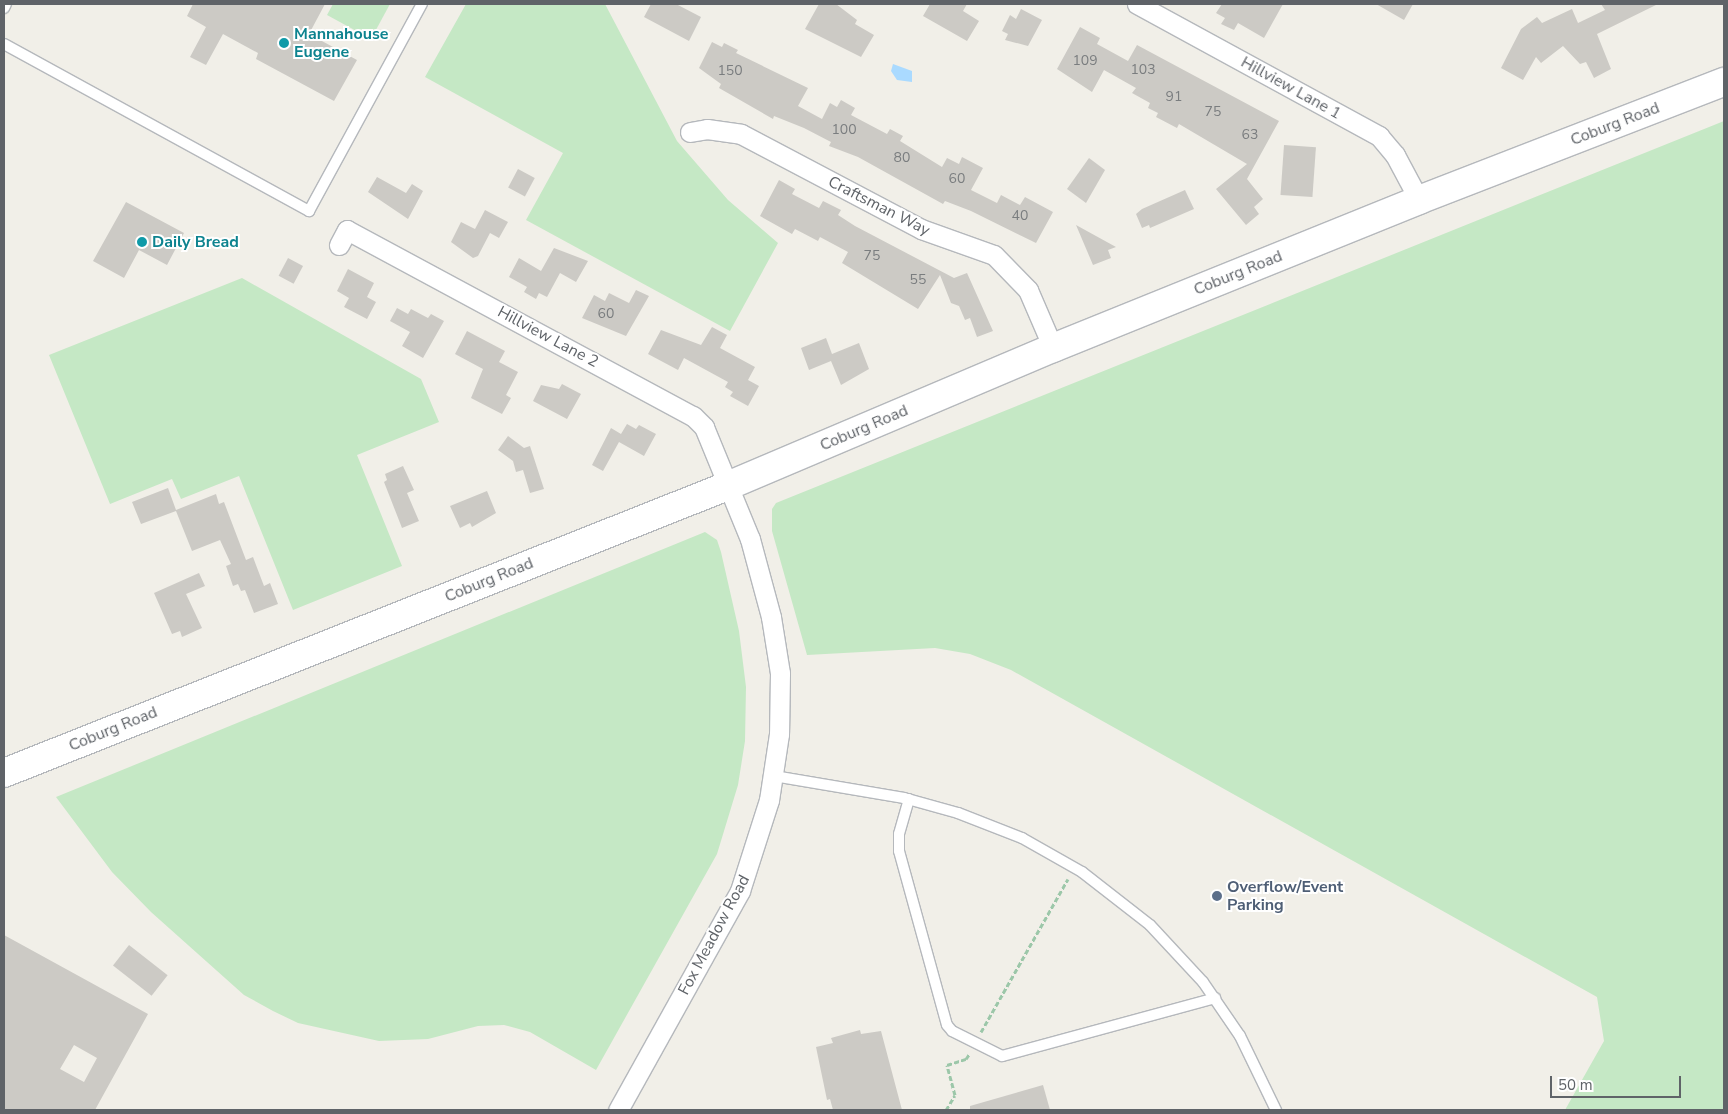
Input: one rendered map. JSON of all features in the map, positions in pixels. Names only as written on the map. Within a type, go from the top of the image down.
[{"type":"main road","name":"Coburg Road","points":[[4,773],[730,484],[1053,348],[1419,200],[1724,82]]},
{"type":"street","name":"Hillview Lane 1","points":[[1137,4],[1379,136],[1395,155],[1419,200]]},
{"type":"street","name":"Craftsman Way","points":[[690,132],[722,130],[741,134],[921,229],[994,255],[1028,290],[1053,348]]},
{"type":"street","name":"Hillview Lane 2","points":[[339,245],[347,230],[687,412],[704,427],[730,484]]},
{"type":"street","name":"Fox Meadow Road","points":[[618,1110],[740,890],[756,847],[774,776],[781,701],[776,639],[763,582],[730,484]]},
{"type":"lane","points":[[4,8],[6,4]]},
{"type":"lane","points":[[4,44],[309,211],[422,4]]},
{"type":"lane","points":[[774,776],[909,799],[992,825],[1074,867],[1155,929],[1215,998],[1240,1036],[1276,1110]]},
{"type":"lane","points":[[909,799],[898,845],[910,895],[947,1025],[975,1044],[1002,1056],[1215,998]]},
{"type":"path","points":[[946,1110],[955,1095],[947,1065],[966,1059],[1074,867]]},
{"type":"green space","points":[[333,4],[390,4],[371,39],[327,15]]},
{"type":"green space","points":[[466,4],[605,4],[677,141],[728,200],[778,243],[730,331],[526,220],[563,153],[425,77]]},
{"type":"green space","points":[[1724,121],[1724,1110],[1565,1110],[1604,1041],[1597,997],[1011,670],[970,654],[935,648],[807,655],[772,531],[772,509],[776,503]]},
{"type":"green space","points":[[242,278],[421,379],[439,422],[357,455],[402,566],[293,610],[239,476],[181,499],[172,479],[110,504],[49,355]]},
{"type":"green space","points":[[705,532],[717,540],[739,631],[746,687],[745,741],[738,785],[717,854],[596,1070],[530,1032],[504,1025],[478,1026],[428,1039],[379,1041],[298,1023],[273,1011],[244,995],[151,912],[112,872],[56,797]]},
{"type":"water","points":[[893,64],[912,71],[912,82],[897,80],[891,71]]},
{"type":"building","name":"Mannahouse Eugene","points":[[193,4],[325,4],[309,34],[357,60],[334,101],[256,59],[258,53],[223,34],[206,65],[190,57],[206,27],[187,16]]},
{"type":"building","points":[[651,4],[676,4],[701,17],[689,41],[644,17]]},
{"type":"building","points":[[819,4],[836,4],[857,20],[855,24],[874,35],[861,57],[805,29]]},
{"type":"building","points":[[930,4],[967,4],[963,11],[979,21],[967,41],[923,16]]},
{"type":"building","points":[[1222,4],[1283,4],[1264,38],[1238,23],[1234,30],[1221,24],[1225,18],[1216,13]]},
{"type":"building","points":[[1376,4],[1413,4],[1404,20]]},
{"type":"building","points":[[1601,4],[1658,4],[1597,34],[1611,69],[1594,78],[1586,62],[1580,64],[1563,46],[1541,63],[1536,57],[1523,80],[1501,68],[1521,29],[1537,17],[1542,23],[1572,9],[1578,23],[1605,10]]},
{"type":"building","points":[[1021,9],[1042,20],[1028,46],[1005,40],[1008,34],[1002,31],[1010,15],[1016,19]]},
{"type":"building","points":[[1080,27],[1100,38],[1097,44],[1128,61],[1137,45],[1279,121],[1247,179],[1263,199],[1254,207],[1259,214],[1246,225],[1216,189],[1247,164],[1179,124],[1177,128],[1156,117],[1158,113],[1148,108],[1150,103],[1132,93],[1136,88],[1104,70],[1092,92],[1057,69]]},
{"type":"building","points":[[712,42],[722,47],[724,43],[738,50],[736,53],[808,88],[798,106],[822,119],[830,103],[837,107],[841,100],[855,108],[851,115],[887,134],[890,129],[903,136],[900,141],[942,167],[947,158],[959,164],[962,157],[983,168],[971,190],[997,203],[1001,195],[1020,205],[1025,197],[1053,212],[1036,243],[971,211],[945,201],[943,204],[858,157],[829,146],[831,142],[804,128],[774,116],[773,119],[719,88],[721,84],[699,68]]},
{"type":"building","points":[[1284,145],[1316,147],[1312,197],[1281,195]]},
{"type":"building","points":[[1089,158],[1105,170],[1086,203],[1067,189]]},
{"type":"building","points":[[518,169],[535,178],[525,196],[508,188]]},
{"type":"building","points":[[377,177],[406,193],[412,184],[423,191],[408,219],[368,192]]},
{"type":"building","points":[[779,180],[795,189],[792,194],[819,208],[823,201],[841,210],[838,215],[855,226],[954,278],[967,273],[993,331],[977,337],[970,318],[965,320],[959,306],[951,303],[940,275],[918,309],[842,263],[848,252],[820,237],[818,241],[795,229],[792,234],[760,216]]},
{"type":"building","points":[[1185,190],[1194,209],[1150,228],[1149,225],[1142,228],[1136,214],[1142,209]]},
{"type":"building","name":"Daily Bread","points":[[126,202],[184,233],[167,265],[139,250],[124,278],[93,261]]},
{"type":"building","points":[[485,210],[508,222],[499,238],[490,233],[478,256],[473,258],[451,242],[461,222],[475,229]]},
{"type":"building","points":[[1076,225],[1116,247],[1108,250],[1111,258],[1093,265]]},
{"type":"building","points":[[554,248],[588,261],[576,282],[560,273],[547,297],[539,293],[536,299],[524,292],[527,287],[509,277],[519,258],[541,271]]},
{"type":"building","points":[[288,258],[303,266],[294,284],[279,276]]},
{"type":"building","points":[[348,269],[374,283],[367,297],[376,302],[367,319],[344,307],[349,298],[337,291]]},
{"type":"building","points":[[636,290],[649,296],[626,336],[582,318],[594,295],[605,301],[609,293],[629,303]]},
{"type":"building","points":[[397,308],[408,314],[411,309],[428,318],[431,314],[444,321],[423,358],[402,346],[410,332],[390,321]]},
{"type":"building","points":[[712,327],[727,335],[720,348],[755,367],[748,380],[759,386],[748,406],[730,396],[733,392],[725,387],[728,382],[684,358],[678,370],[648,354],[661,330],[701,345]]},
{"type":"building","points":[[467,331],[505,351],[499,362],[518,372],[506,395],[511,398],[502,414],[471,398],[483,369],[455,354]]},
{"type":"building","points":[[826,338],[832,354],[859,343],[869,369],[841,385],[831,361],[809,370],[801,348]]},
{"type":"building","points":[[562,384],[581,394],[567,419],[533,401],[541,385],[559,389]]},
{"type":"building","points":[[627,424],[636,429],[639,425],[656,434],[644,456],[619,442],[603,471],[592,465],[611,428],[621,434]]},
{"type":"building","points":[[508,436],[524,448],[530,446],[544,489],[530,493],[523,470],[516,472],[513,461],[498,450]]},
{"type":"building","points":[[403,466],[414,490],[407,493],[419,521],[402,528],[384,482],[387,480],[385,474]]},
{"type":"building","points":[[168,488],[176,510],[216,494],[219,504],[224,502],[246,560],[253,557],[264,586],[270,583],[278,604],[254,613],[245,590],[241,591],[238,584],[233,586],[226,566],[231,564],[220,540],[192,551],[176,511],[141,524],[132,502]]},
{"type":"building","points":[[487,491],[496,513],[472,527],[470,523],[460,528],[450,506]]},
{"type":"building","points":[[199,573],[205,586],[186,594],[202,628],[182,637],[180,631],[172,634],[154,593]]},
{"type":"building","points":[[4,935],[148,1014],[95,1110],[4,1110]],"holes":[[[74,1045],[97,1058],[84,1082],[60,1069]]]},
{"type":"building","points":[[129,945],[168,975],[152,996],[113,965]]},
{"type":"building","points":[[860,1030],[861,1034],[881,1031],[902,1110],[833,1110],[830,1099],[827,1100],[816,1047],[833,1043],[831,1038]]},
{"type":"building","points":[[1043,1085],[1050,1110],[970,1110],[970,1106]]},
{"type":"place","name":"Mannahouse Eugene","points":[[284,43]]},
{"type":"place","name":"Daily Bread","points":[[142,242]]},
{"type":"place","name":"Overflow/Event Parking","points":[[1217,896]]}]
